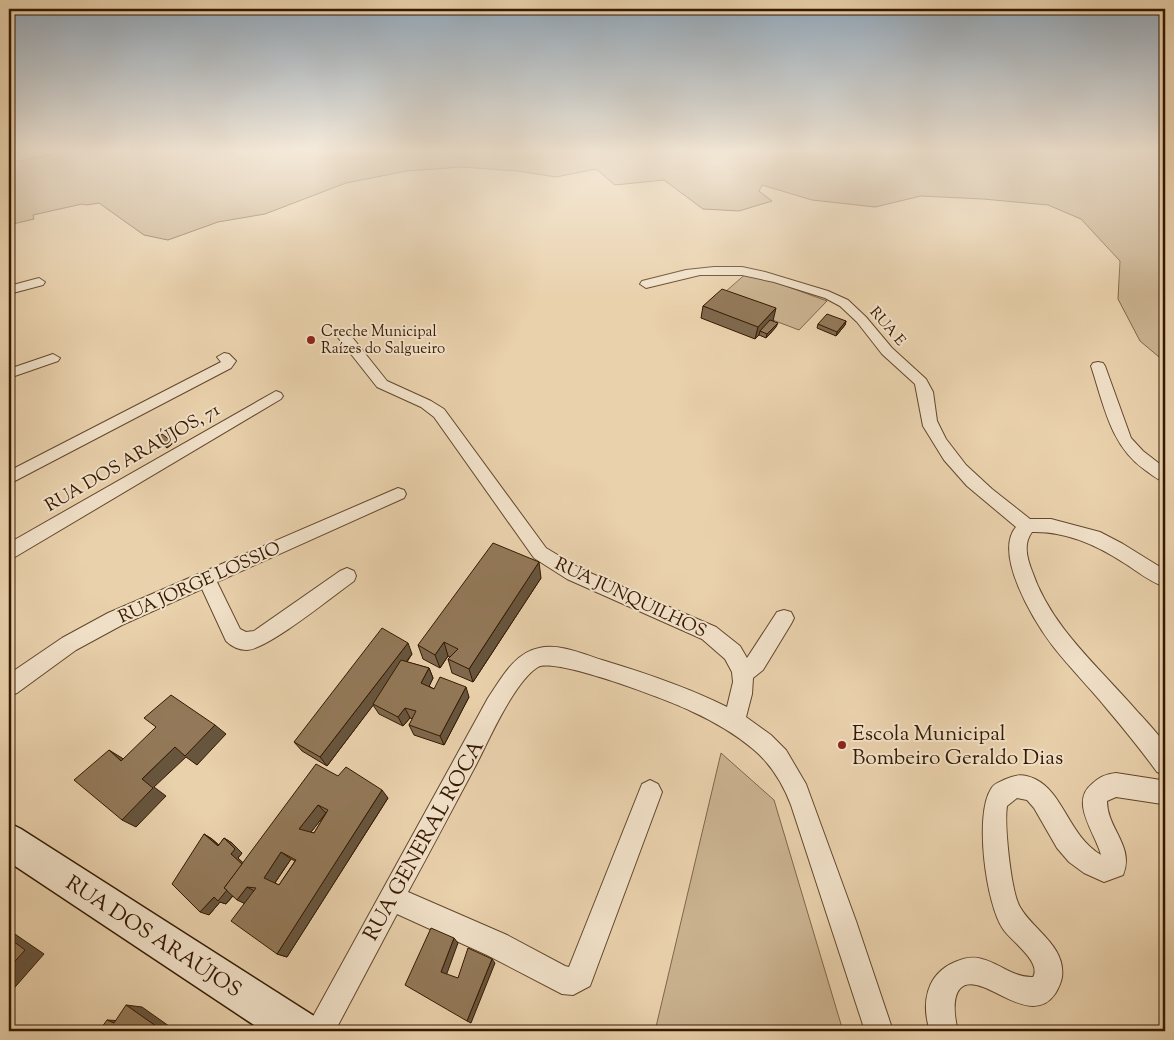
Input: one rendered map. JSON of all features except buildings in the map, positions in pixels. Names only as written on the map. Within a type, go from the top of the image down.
[{"type":"street","name":"RUA E","points":[[646,284],[686,274],[742,271],[768,276],[818,292],[844,303],[888,352],[922,384],[926,394],[929,422],[940,444],[951,460],[982,491],[1027,526]]},
{"type":"street","points":[[9,290],[39,282]]},
{"type":"street","name":"RUA JUNQUILHOS","points":[[343,335],[382,384],[426,404],[439,413],[540,553],[574,574],[709,633],[726,645],[739,660],[744,673]]},
{"type":"street","points":[[9,478],[226,364],[229,361],[224,357]]},
{"type":"street","points":[[9,374],[53,358]]},
{"type":"street","points":[[1098,366],[1124,439],[1134,453],[1165,476]]},
{"type":"street","name":"RUA DOS ARAÚJOS, 71","points":[[9,552],[276,396]]},
{"type":"street","name":"RUA JORGE LOSSIO","points":[[9,686],[69,644],[115,619],[398,494]]},
{"type":"street","points":[[1165,579],[1101,540],[1052,526],[1036,524],[1027,526],[1021,531],[1018,555],[1024,580],[1039,607],[1073,656],[1128,717],[1165,764]]},
{"type":"street","points":[[206,578],[233,635],[239,641],[245,642],[261,637],[346,576]]},
{"type":"street","points":[[784,618],[756,663],[744,673],[739,704],[733,723],[755,737],[778,758],[797,790],[858,962],[879,1031]]},
{"type":"street","name":"RUA GENERAL ROCA","points":[[319,1031],[496,705],[513,680],[528,663],[538,657],[552,657],[574,661],[623,675],[690,699],[733,723]]},
{"type":"street","points":[[944,1031],[939,1004],[944,987],[952,978],[967,970],[981,972],[1024,992],[1040,991],[1047,980],[1048,963],[1044,956],[1015,924],[1006,909],[994,821],[995,807],[1001,794],[1012,787],[1022,786],[1039,794],[1066,840],[1085,860],[1104,869],[1114,866],[1115,856],[1104,834],[1095,808],[1096,796],[1107,786],[1116,785],[1162,792],[1165,790]]},
{"type":"street","points":[[391,898],[497,945],[562,980],[573,981],[580,976],[650,792]]},
{"type":"street","name":"RUA DOS ARAÚJOS","points":[[9,841],[299,1031]]},
{"type":"shaded area","points":[[9,199],[305,199],[265,214],[218,222],[168,240],[144,235],[99,203],[82,204],[33,215],[34,219],[9,225]]},
{"type":"shaded area","points":[[689,199],[769,199],[772,201],[739,211],[703,209]]},
{"type":"shaded area","points":[[807,199],[910,199],[875,207]]},
{"type":"shaded area","points":[[973,199],[1165,199],[1165,362],[1140,341],[1118,299],[1120,261],[1081,219],[1048,205]]},
{"type":"shaded area","points":[[748,272],[827,301],[799,330],[717,299]]},
{"type":"shaded area","points":[[721,753],[774,800],[843,1031],[655,1031]]},
{"type":"place","name":"Creche Municipal Raízes do Salgueiro","points":[[311,340]]},
{"type":"place","name":"Escola Municipal Bombeiro Geraldo Dias","points":[[842,745]]}]
